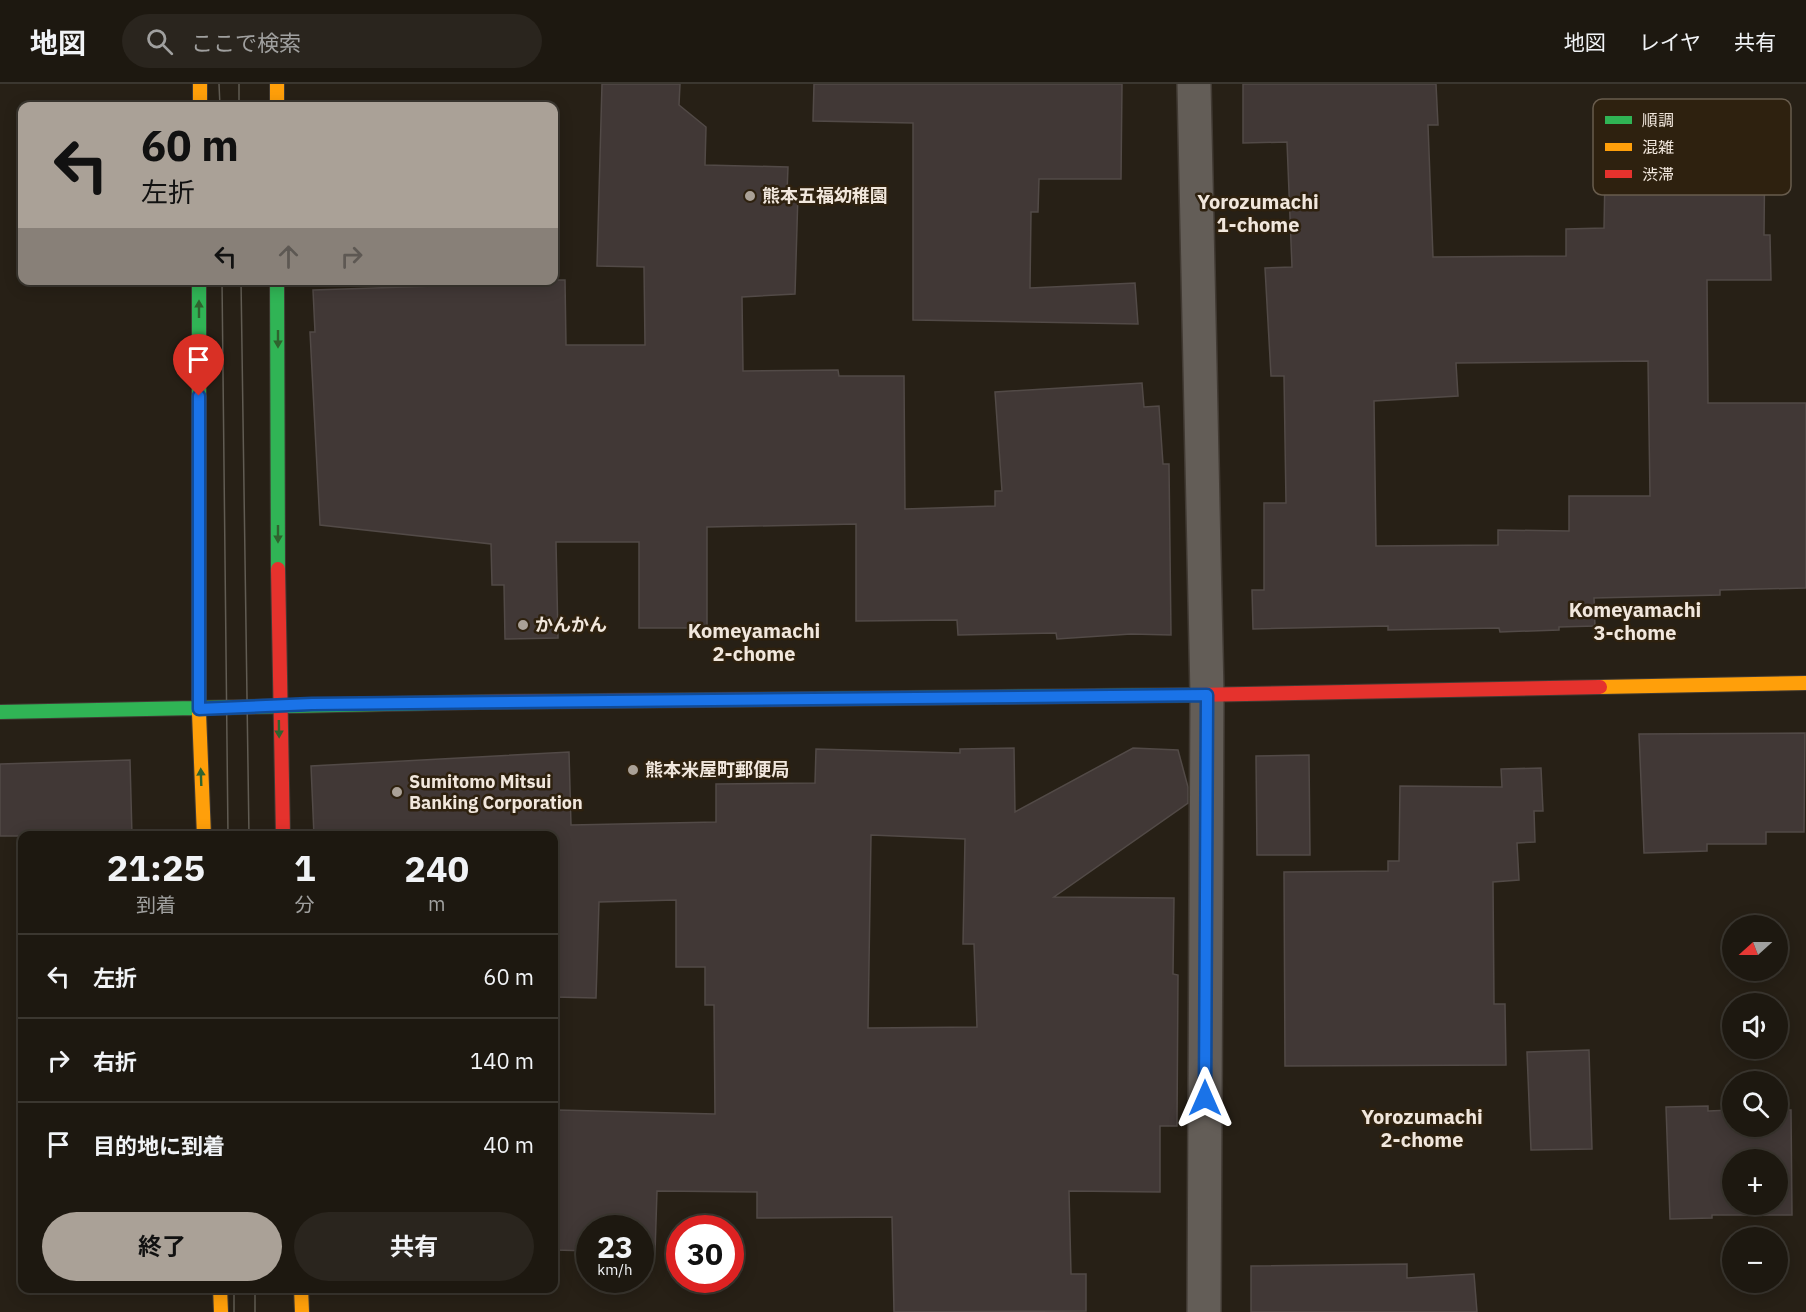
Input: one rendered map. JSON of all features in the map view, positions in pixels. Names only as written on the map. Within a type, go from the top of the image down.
[{"type":"street","points":[[200,84],[200,102]]},
{"type":"street","points":[[277,84],[277,102]]},
{"type":"street","points":[[1194,84],[1207,695],[1204,1312]]},
{"type":"street","points":[[199,285],[199,709],[204,831]]},
{"type":"street","points":[[277,285],[279,704],[283,831]]},
{"type":"street","points":[[0,712],[199,709],[279,704],[1207,695],[1806,683]]},
{"type":"street","points":[[220,1293],[221,1312]]},
{"type":"street","points":[[301,1293],[302,1312]]},
{"type":"building","points":[[602,84],[680,84],[679,105],[706,127],[705,165],[788,167],[787,193],[798,193],[795,294],[742,297],[743,371],[838,370],[839,376],[904,376],[905,509],[995,506],[995,491],[1002,491],[995,392],[1142,383],[1144,407],[1159,406],[1163,464],[1169,464],[1171,635],[1131,634],[1057,639],[1056,633],[958,635],[957,620],[856,621],[856,524],[707,527],[707,628],[639,628],[639,542],[556,542],[558,638],[505,639],[504,585],[492,585],[491,544],[320,525],[310,332],[315,332],[313,290],[466,285],[558,285],[558,280],[565,280],[566,345],[645,345],[644,267],[597,266]]},
{"type":"building","points":[[814,84],[1122,84],[1121,179],[1039,179],[1038,212],[1031,212],[1030,288],[1135,283],[1138,324],[913,320],[913,123],[813,121]]},
{"type":"building","points":[[1243,84],[1436,84],[1438,125],[1428,125],[1433,257],[1566,256],[1566,229],[1604,228],[1605,195],[1764,195],[1764,235],[1770,235],[1771,280],[1707,280],[1708,403],[1806,403],[1806,588],[1720,590],[1720,595],[1594,598],[1595,626],[1559,627],[1559,630],[1500,632],[1499,628],[1388,630],[1388,626],[1253,629],[1252,590],[1264,590],[1264,503],[1286,503],[1284,376],[1271,376],[1265,268],[1292,267],[1287,142],[1243,143]],"holes":[[[1648,361],[1650,496],[1569,496],[1569,531],[1498,530],[1498,545],[1376,546],[1374,401],[1458,396],[1456,363]]]},
{"type":"building","points":[[1805,733],[1804,832],[1766,832],[1766,844],[1707,844],[1707,851],[1644,853],[1639,734]]},
{"type":"building","points":[[1014,748],[1015,812],[1133,748],[1178,750],[1188,787],[1188,803],[1054,897],[1174,898],[1173,974],[1178,975],[1177,1126],[1160,1126],[1160,1192],[1069,1191],[1071,1274],[1086,1274],[1086,1311],[894,1312],[892,1217],[757,1218],[757,1192],[657,1191],[655,1253],[654,1215],[576,1215],[576,1251],[558,1250],[559,1110],[715,1114],[714,1005],[705,1005],[705,967],[676,967],[676,900],[599,902],[596,998],[558,997],[558,831],[314,831],[311,766],[569,752],[571,825],[716,822],[716,784],[815,783],[816,749],[960,753],[960,749]],"holes":[[[871,835],[965,839],[963,944],[974,944],[977,1027],[868,1028]]]},
{"type":"building","points":[[1309,755],[1310,855],[1257,855],[1256,756]]},
{"type":"building","points":[[130,760],[132,831],[18,831],[18,836],[0,836],[0,764]]},
{"type":"building","points":[[1541,768],[1543,811],[1534,811],[1535,842],[1517,843],[1519,880],[1493,882],[1494,1004],[1505,1004],[1506,1065],[1285,1066],[1284,872],[1388,871],[1388,861],[1399,861],[1400,786],[1502,787],[1501,769]]},
{"type":"building","points":[[1589,1050],[1592,1149],[1531,1150],[1527,1052]]},
{"type":"building","points":[[1708,1106],[1708,1111],[1722,1110],[1722,1137],[1788,1137],[1788,1110],[1791,1110],[1792,1215],[1788,1215],[1788,1149],[1722,1149],[1722,1215],[1712,1215],[1712,1218],[1670,1219],[1666,1107]]},
{"type":"building","points":[[1407,1264],[1407,1278],[1474,1274],[1477,1312],[1251,1312],[1251,1266]]},
{"type":"tram line","points":[[219,84],[220,102]]},
{"type":"tram line","points":[[239,84],[239,102]]},
{"type":"tram line","points":[[222,285],[228,831]]},
{"type":"tram line","points":[[241,285],[249,831]]},
{"type":"tram line","points":[[234,1293],[234,1312]]},
{"type":"tram line","points":[[255,1293],[255,1312]]},
{"type":"traffic: fast","points":[[199,285],[199,713]]},
{"type":"traffic: fast","points":[[277,285],[278,569]]},
{"type":"traffic: fast","points":[[813,699],[1193,695]]},
{"type":"traffic: fast","points":[[0,712],[481,702]]},
{"type":"traffic: slow","points":[[200,84],[200,102]]},
{"type":"traffic: slow","points":[[277,84],[277,102]]},
{"type":"traffic: slow","points":[[1600,687],[1806,683]]},
{"type":"traffic: slow","points":[[199,713],[204,831]]},
{"type":"traffic: slow","points":[[220,1293],[221,1312]]},
{"type":"traffic: slow","points":[[301,1293],[302,1312]]},
{"type":"traffic: jam","points":[[278,569],[283,831]]},
{"type":"traffic: jam","points":[[1193,695],[1600,687]]},
{"type":"traffic: jam","points":[[481,702],[813,699]]},
{"type":"place","name":"熊本五福幼稚園","points":[[750,196]]},
{"type":"place","name":"かんかん","points":[[523,625]]},
{"type":"place","name":"熊本米屋町郵便局","points":[[633,770]]},
{"type":"place","name":"Sumitomo Mitsui Banking Corporation","points":[[397,792]]},
{"type":"district","name":"Yorozumachi 1-chome","points":[[1258,214]]},
{"type":"district","name":"Komeyamachi 3-chome","points":[[1635,622]]},
{"type":"district","name":"Komeyamachi 2-chome","points":[[754,642]]},
{"type":"district","name":"Yorozumachi 2-chome","points":[[1422,1128]]},
{"type":"route","points":[[199,396],[199,709],[279,704],[1207,695],[1205,1098]]}]
